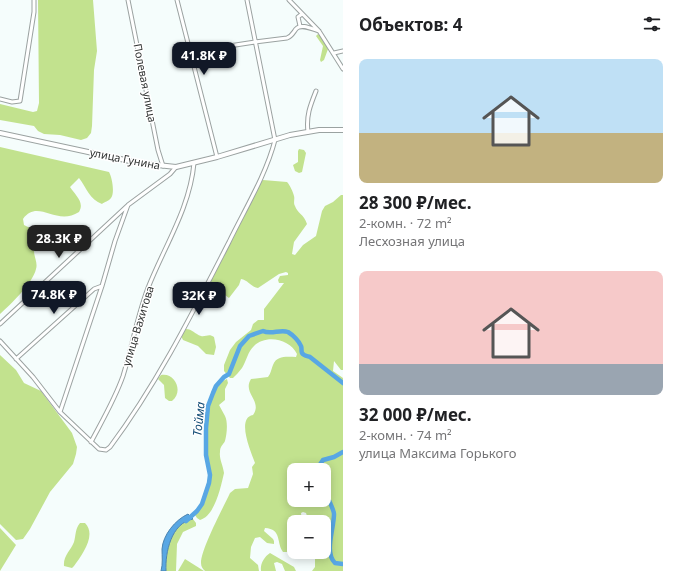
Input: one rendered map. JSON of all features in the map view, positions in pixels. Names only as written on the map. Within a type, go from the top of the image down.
[{"type":"main road","name":"улица Гунина","points":[[0,133],[125,160],[176,167],[308,132],[343,130]]},
{"type":"street","points":[[0,99],[12,102],[20,101],[34,12],[34,0]]},
{"type":"street","name":"Полевая улица","points":[[128,0],[158,150],[163,166]]},
{"type":"street","points":[[177,0],[217,156]]},
{"type":"street","points":[[0,341],[34,377],[60,412],[101,450],[109,448],[154,382],[200,300],[266,165],[275,140],[247,0]]},
{"type":"street","points":[[289,0],[319,31],[343,69]]},
{"type":"street","points":[[300,26],[298,17],[302,14]]},
{"type":"street","points":[[190,52],[287,38],[291,36],[300,26]]},
{"type":"street","points":[[300,26],[319,31]]},
{"type":"street","points":[[334,54],[343,51]]},
{"type":"street","points":[[308,132],[308,113],[316,91]]},
{"type":"street","name":"улица Вахитова","points":[[91,442],[113,399],[122,377],[148,289],[184,205],[192,180],[194,163]]},
{"type":"street","points":[[0,324],[128,205],[170,174],[176,167]]},
{"type":"street","points":[[60,412],[128,205]]},
{"type":"street","points":[[16,359],[94,289],[102,286]]},
{"type":"green space","points":[[38,0],[93,0],[97,51],[94,70],[92,126],[91,133],[87,138],[81,140],[60,135],[44,134],[38,131],[34,126],[0,120],[0,104],[33,112],[37,111],[39,103]]},
{"type":"green space","points":[[318,34],[328,49],[324,60],[321,62],[320,60],[323,46],[316,36]]},
{"type":"green space","points":[[0,147],[109,172],[113,189],[111,198],[102,204],[94,200],[79,178],[70,187],[80,202],[81,208],[79,212],[71,216],[63,216],[35,211],[29,213],[23,219],[24,225],[47,238],[42,251],[34,251],[36,267],[31,281],[0,314]]},
{"type":"green space","points":[[299,149],[304,150],[306,153],[302,172],[299,173],[295,171],[293,165],[298,162]]},
{"type":"green space","points":[[263,180],[287,182],[294,196],[294,204],[307,224],[294,242],[292,254],[295,255],[303,245],[316,236],[322,211],[325,206],[343,195],[343,370],[341,370],[334,361],[333,371],[343,378],[343,571],[312,571],[315,567],[315,559],[331,559],[331,515],[307,515],[303,512],[301,513],[301,515],[287,515],[287,552],[283,552],[276,533],[270,529],[265,528],[264,531],[273,539],[274,544],[267,543],[260,537],[255,538],[251,547],[250,558],[258,565],[259,571],[205,571],[201,566],[202,557],[208,539],[230,493],[235,489],[248,488],[253,474],[252,467],[255,463],[248,444],[245,429],[248,417],[253,415],[256,405],[249,389],[251,379],[268,377],[277,360],[283,357],[296,357],[297,354],[294,349],[283,342],[271,339],[265,340],[259,342],[252,348],[242,368],[233,378],[230,378],[224,371],[224,365],[230,350],[236,342],[251,330],[253,324],[258,320],[264,320],[264,309],[284,283],[279,283],[278,280],[280,276],[288,275],[286,272],[279,274],[258,288],[241,279],[239,285],[229,298],[209,285],[247,210],[259,182]]},
{"type":"green space","points":[[186,329],[201,336],[211,335],[214,337],[216,347],[214,355],[206,354],[198,346],[183,340],[181,336]]},
{"type":"green space","points":[[0,355],[16,370],[24,383],[41,391],[72,433],[77,447],[73,464],[50,492],[23,539],[16,540],[0,524]]},
{"type":"green space","points":[[161,375],[170,377],[176,384],[177,393],[176,397],[172,401],[165,398],[164,385],[158,379]]},
{"type":"green space","points":[[227,379],[228,383],[225,389],[225,400],[219,405],[225,416],[227,425],[226,438],[220,448],[224,473],[219,493],[210,513],[200,520],[195,515],[202,504],[208,479],[208,465],[204,449],[204,426],[207,405],[211,394],[223,381]]},
{"type":"green space","points":[[193,519],[196,526],[183,532],[177,544],[176,571],[166,571],[168,548],[175,532],[179,526]]},
{"type":"green space","points":[[80,523],[85,523],[88,528],[89,539],[87,545],[72,568],[64,566],[66,556],[74,542],[76,530]]},
{"type":"green space","points":[[0,528],[16,545],[0,571]]},
{"type":"green space","points":[[270,553],[294,567],[296,571],[285,571],[282,564],[277,562],[274,563],[276,571],[261,571],[263,561]]},
{"type":"green space","points":[[185,559],[204,571],[178,571]]},
{"type":"water","points":[[188,514],[193,519],[179,526],[175,532],[168,548],[166,571],[161,571],[162,549],[167,533],[174,524]]},
{"type":"waterway","name":"Тойма","points":[[186,521],[202,504],[209,483],[210,475],[206,455],[208,406],[216,386],[229,374],[240,346],[249,336],[263,331],[288,332],[299,342],[303,354],[310,357],[343,383]]},
{"type":"waterway","name":"Тойма","points":[[321,463],[323,460],[334,457],[343,452]]},
{"type":"waterway","name":"Тойма","points":[[331,506],[334,514],[334,520],[330,540],[330,553],[335,563],[343,564]]}]
